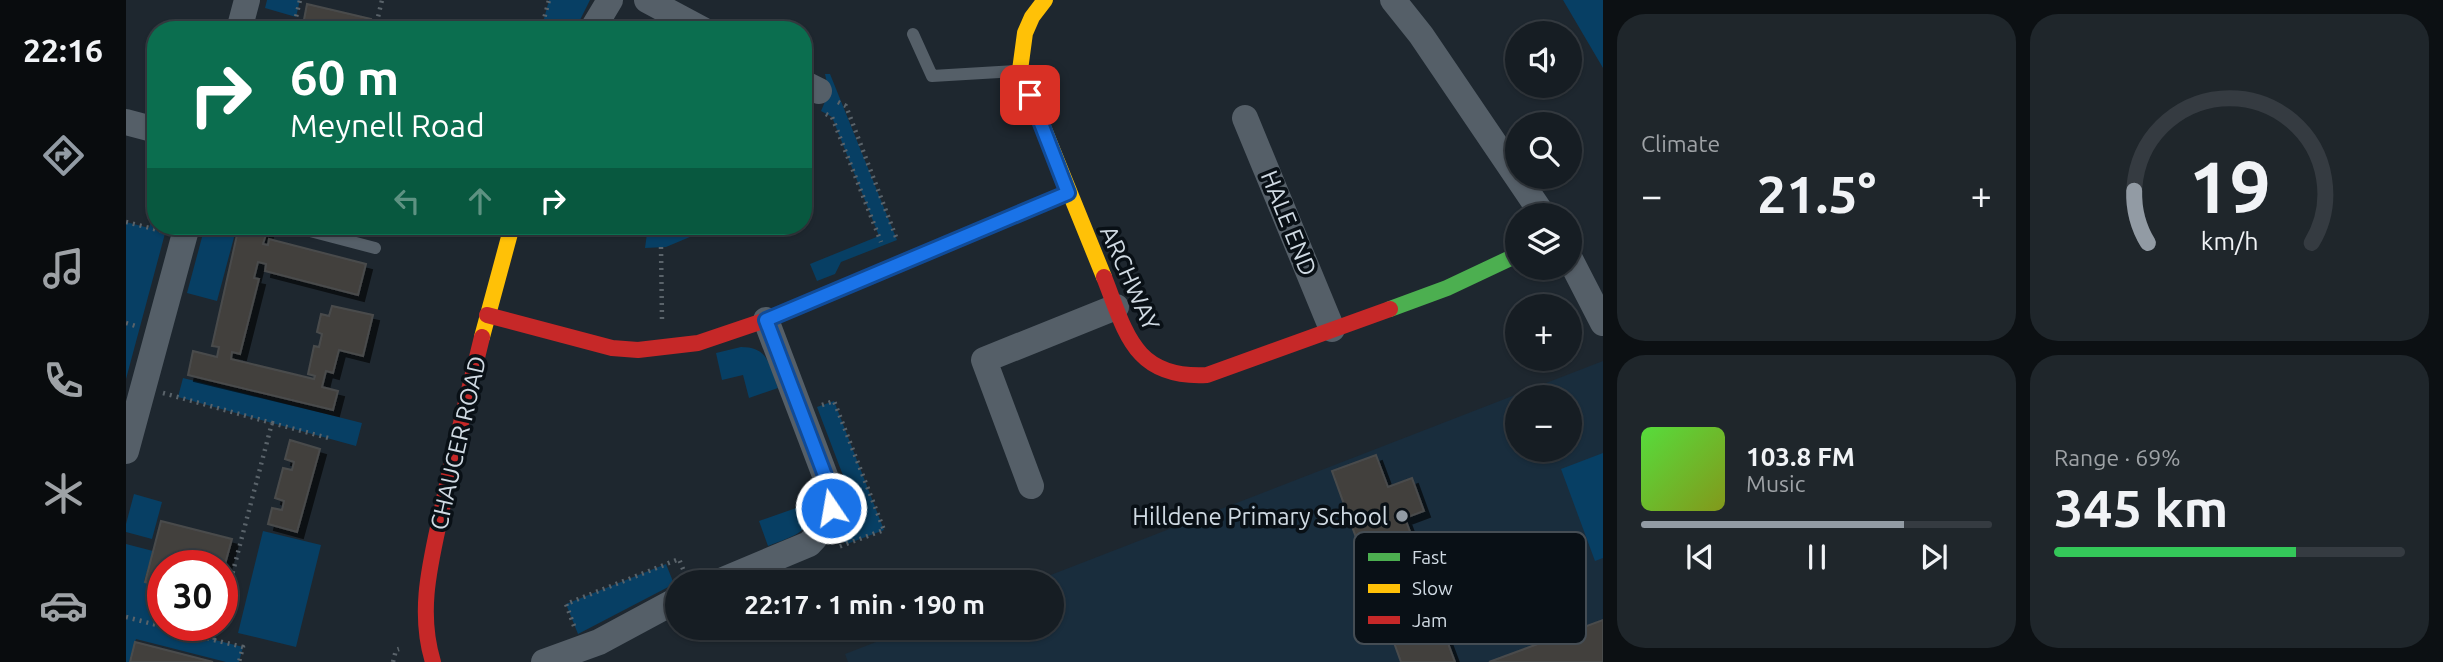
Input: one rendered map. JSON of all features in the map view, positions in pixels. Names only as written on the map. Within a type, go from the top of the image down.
[{"type":"street","points":[[241,21],[247,0]]},
{"type":"street","points":[[598,21],[610,0]]},
{"type":"street","points":[[647,0],[686,21]]},
{"type":"street","name":"ARCHWAY","points":[[1045,0],[1023,34],[1020,71],[1132,344],[1155,366],[1181,377],[1207,375],[1447,288],[1505,261]]},
{"type":"street","points":[[1393,0],[1421,35],[1535,203]]},
{"type":"street","name":"HALE END","points":[[1245,118],[1332,329]]},
{"type":"street","points":[[126,122],[147,128]]},
{"type":"street","points":[[487,315],[612,348],[638,351],[698,343],[766,320],[1068,193]]},
{"type":"street","points":[[126,451],[130,419],[143,388],[184,235]]},
{"type":"street","name":"CHAUCER ROAD","points":[[433,662],[426,639],[425,592],[453,454],[509,235]]},
{"type":"street","points":[[1581,280],[1603,323]]},
{"type":"street","points":[[1031,486],[984,359],[1116,307]]},
{"type":"street","points":[[747,570],[808,544],[820,533],[831,508],[832,494],[766,320]]},
{"type":"street","points":[[544,662],[582,648],[665,607]]},
{"type":"lane","points":[[914,34],[932,76],[1020,71]]},
{"type":"lane","points":[[326,235],[375,248]]},
{"type":"path","points":[[295,21],[300,0]]},
{"type":"path","points":[[377,21],[382,0]]},
{"type":"path","points":[[544,21],[550,0]]},
{"type":"path","points":[[817,90],[821,111],[832,117],[898,265]]},
{"type":"path","points":[[817,90],[846,106],[898,265]]},
{"type":"path","points":[[126,222],[147,225]]},
{"type":"path","points":[[661,247],[663,348]]},
{"type":"path","points":[[143,388],[332,439]]},
{"type":"path","points":[[238,552],[272,423]]},
{"type":"path","points":[[582,648],[566,604],[679,559],[683,570]]},
{"type":"path","points":[[126,617],[147,622]]},
{"type":"path","points":[[218,641],[243,647],[239,662]]},
{"type":"shaded area","points":[[267,0],[300,0],[296,17],[265,8]]},
{"type":"shaded area","points":[[549,0],[590,0],[580,21],[543,21]]},
{"type":"shaded area","points":[[1563,0],[1603,0],[1603,68],[1582,32],[1582,21],[1575,21]]},
{"type":"shaded area","points":[[825,74],[830,74],[897,240],[841,262],[835,274],[817,281],[810,264],[879,236],[832,117],[821,111],[829,92]]},
{"type":"shaded area","points":[[126,222],[147,227],[147,235],[165,235],[126,379]]},
{"type":"shaded area","points":[[203,235],[235,235],[217,301],[187,293]]},
{"type":"shaded area","points":[[647,235],[695,235],[666,247],[645,248]]},
{"type":"shaded area","points":[[741,347],[763,354],[778,388],[749,398],[743,375],[722,380],[716,353]]},
{"type":"shaded area","name":"Hilldene Primary School","points":[[1603,361],[1603,662],[848,662],[845,654],[881,640],[1064,640],[1064,570],[1505,399],[1505,462],[1582,462],[1582,385],[1541,385]]},
{"type":"shaded area","points":[[183,378],[362,423],[356,446],[178,397]]},
{"type":"shaded area","points":[[834,401],[884,530],[847,544],[834,534],[846,509],[847,486],[817,407]]},
{"type":"shaded area","points":[[1603,453],[1603,558],[1595,561],[1561,469]]},
{"type":"shaded area","points":[[134,494],[162,502],[152,539],[126,532]]},
{"type":"shaded area","points":[[819,500],[810,520],[801,531],[768,546],[759,521]]},
{"type":"shaded area","points":[[263,531],[321,545],[296,647],[238,633]]},
{"type":"shaded area","points":[[126,544],[149,550],[147,550],[144,581],[147,582],[147,641],[219,641],[243,647],[239,662],[226,662],[136,639],[129,662],[126,662]]},
{"type":"shaded area","points":[[666,564],[668,570],[665,570],[665,589],[578,634],[566,604]]},
{"type":"building","points":[[307,4],[371,19],[371,21],[304,21]]},
{"type":"building","points":[[237,235],[266,235],[263,244],[268,245],[269,239],[366,264],[358,295],[265,271],[266,264],[258,262],[254,278],[259,279],[240,354],[232,352],[231,359],[314,379],[315,376],[308,374],[314,346],[319,347],[322,334],[317,332],[321,314],[329,316],[332,306],[373,315],[363,356],[339,350],[333,373],[326,371],[322,387],[338,391],[333,410],[188,375],[193,351],[217,357],[219,347],[212,346]]},
{"type":"building","points":[[290,440],[320,449],[297,532],[268,524],[272,508],[282,510],[284,501],[275,498],[283,468],[292,470],[294,462],[285,459]]},
{"type":"building","points":[[1376,455],[1388,487],[1412,478],[1424,511],[1405,518],[1410,532],[1354,532],[1332,471]]},
{"type":"building","points":[[161,521],[232,539],[229,550],[153,550]]},
{"type":"building","points":[[1603,620],[1603,662],[1489,662],[1538,644],[1586,644],[1586,626]]},
{"type":"building","points":[[135,642],[213,662],[130,662]]},
{"type":"building","points":[[1394,644],[1448,644],[1455,662],[1401,662]]},
{"type":"traffic: fast","points":[[1390,309],[1447,288],[1505,261]]},
{"type":"traffic: slow","points":[[1045,0],[1032,17],[1025,33],[1020,70],[1104,277]]},
{"type":"traffic: slow","points":[[482,337],[510,235]]},
{"type":"traffic: jam","points":[[487,315],[612,348],[638,350],[698,343],[766,320],[1068,193]]},
{"type":"traffic: jam","points":[[1104,277],[1127,334],[1136,348],[1148,361],[1163,369],[1183,374],[1207,375],[1390,309]]},
{"type":"traffic: jam","points":[[433,662],[426,623],[427,586],[451,466],[482,337]]},
{"type":"place","name":"Hilldene Primary School","points":[[1402,516]]},
{"type":"route","points":[[831,508],[832,494],[766,320],[1068,193],[1030,95]]}]
